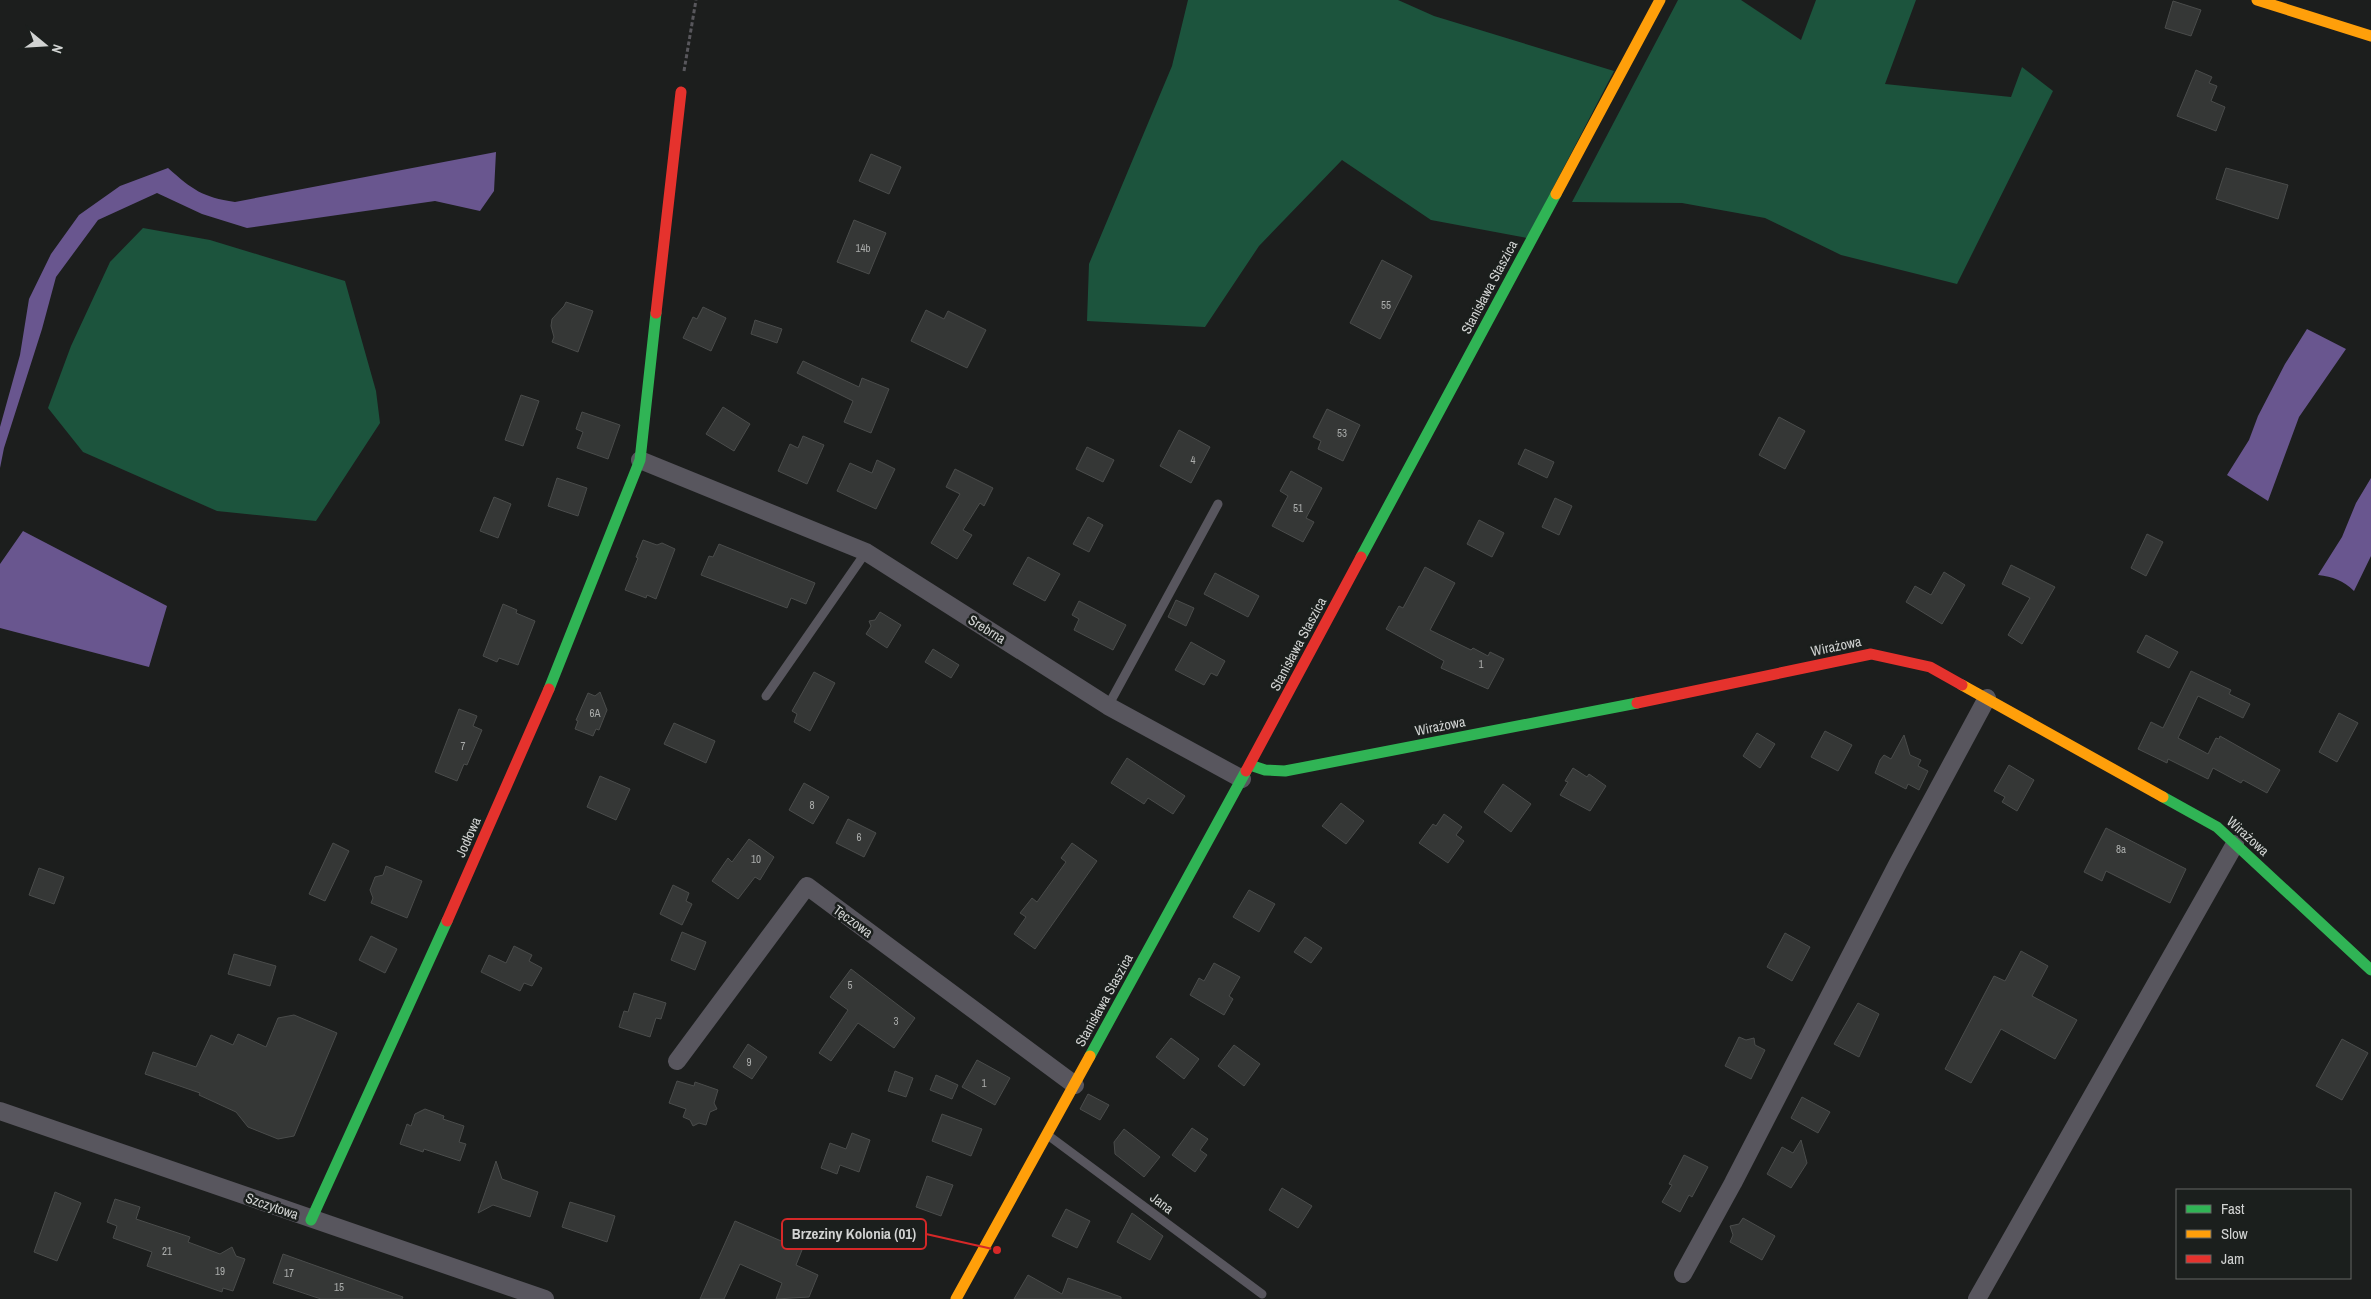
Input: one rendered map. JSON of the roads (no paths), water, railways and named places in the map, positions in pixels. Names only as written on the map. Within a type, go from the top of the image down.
[{"type":"street","name":"Stanisława Staszica","points":[[956,1299],[1246,772],[1660,0]]},
{"type":"street","points":[[2257,0],[2371,36]]},
{"type":"street","name":"Jodłowa","points":[[311,1220],[476,856],[549,688],[640,460],[681,92]]},
{"type":"street","name":"Srebrna","points":[[640,460],[866,552],[1108,706],[1246,772]]},
{"type":"street","name":"Wirażowa","points":[[1246,772],[1285,770],[1356,758],[1728,685],[1871,654],[1930,667],[2217,827],[2371,970]]},
{"type":"street","points":[[1682,1274],[1733,1183],[1897,865],[1987,698]]},
{"type":"street","points":[[1977,1299],[2235,844]]},
{"type":"street","name":"Tęczowa","points":[[677,1061],[807,886],[1075,1085]]},
{"type":"street","name":"Szczytowa","points":[[0,1112],[545,1299]]},
{"type":"lane","points":[[1108,706],[1218,504]]},
{"type":"lane","points":[[766,696],[866,552]]},
{"type":"lane","name":"Jana","points":[[1046,1134],[1262,1294]]},
{"type":"place","name":"Brzeziny Kolonia (01)","points":[[997,1250]]}]
